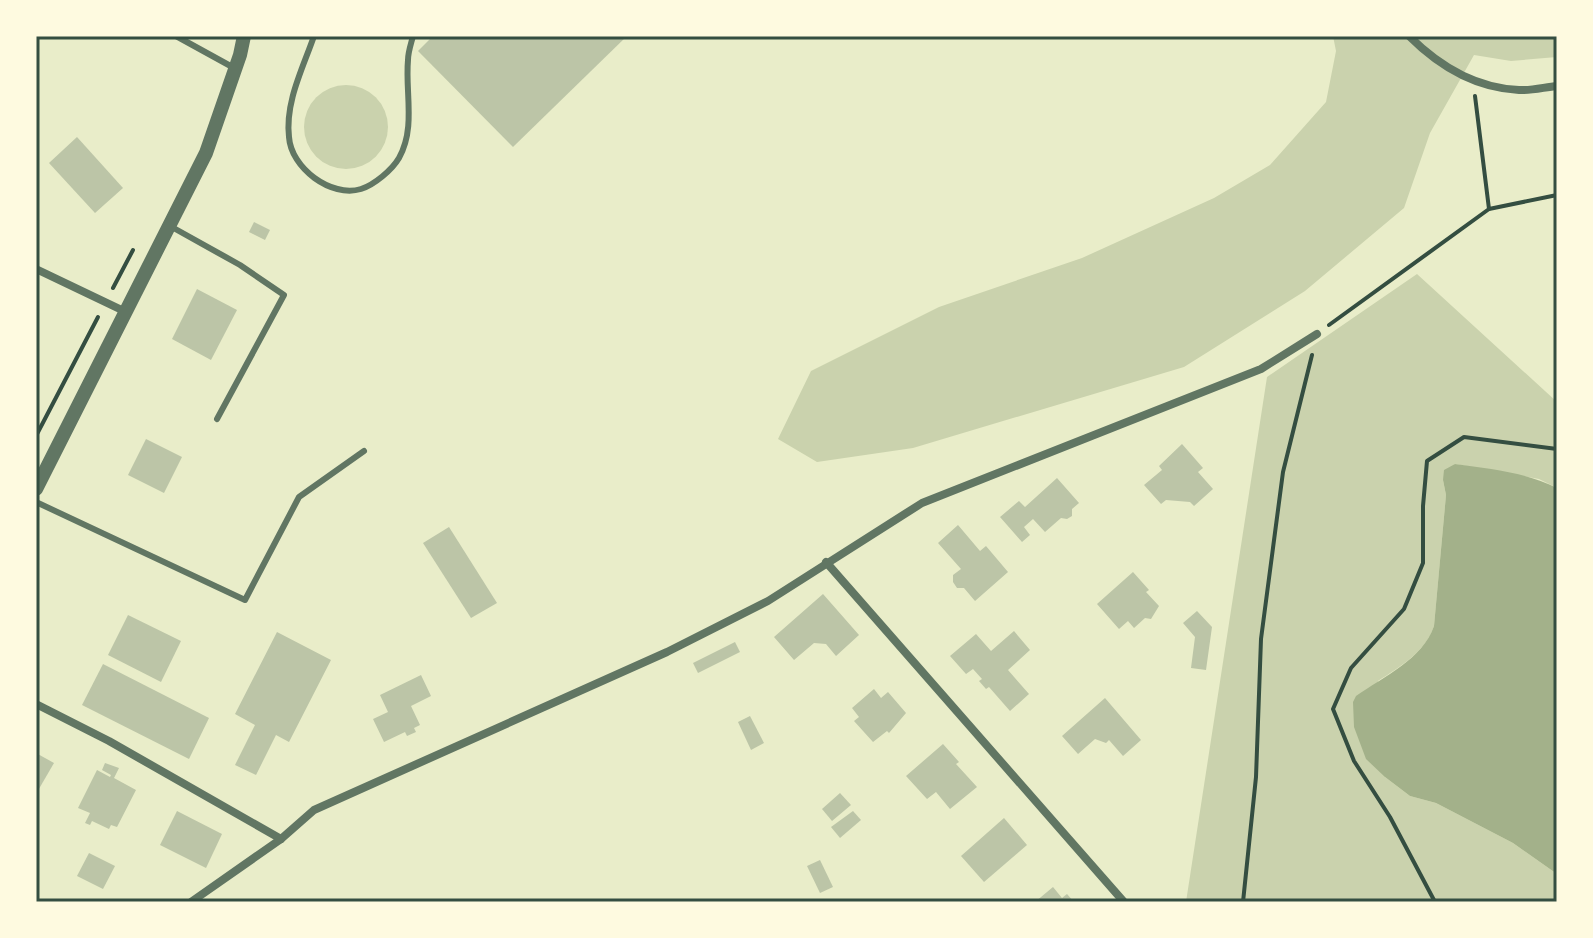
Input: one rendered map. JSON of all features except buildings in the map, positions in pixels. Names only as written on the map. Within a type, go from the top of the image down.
[{"type":"street","points":[[36,489],[206,153],[236,69],[244,36]]},
{"type":"street","points":[[1409,36],[1430,57],[1474,82],[1520,90],[1557,86]]},
{"type":"street","points":[[36,269],[126,312]]},
{"type":"street","points":[[191,902],[281,839],[314,810],[667,652],[768,601],[922,503],[1261,369],[1317,334]]},
{"type":"street","points":[[826,562],[1124,902]]},
{"type":"street","points":[[36,704],[109,741],[281,839]]},
{"type":"lane","points":[[176,36],[236,69]]},
{"type":"lane","points":[[314,36],[291,102],[289,138],[294,155],[305,170],[326,184],[338,189],[361,189],[382,176],[399,158],[406,135],[410,97],[408,60],[413,36]]},
{"type":"lane","points":[[170,226],[240,265],[284,295],[217,419]]},
{"type":"lane","points":[[36,502],[245,600],[299,497],[364,451]]},
{"type":"path","points":[[1474,82],[1489,209]]},
{"type":"path","points":[[1243,902],[1256,777],[1261,639],[1283,472],[1317,334],[1489,209],[1557,195]]},
{"type":"path","points":[[1435,902],[1390,817],[1354,761],[1333,709],[1351,668],[1404,609],[1423,563],[1427,461],[1464,437],[1557,449]]},
{"type":"shaded area","points":[[1333,36],[1557,36],[1557,57],[1511,61],[1474,55],[1430,133],[1404,208],[1305,291],[1184,367],[913,448],[817,462],[778,439],[811,371],[939,307],[1082,258],[1214,198],[1270,165],[1326,102],[1336,51]]},
{"type":"shaded area","points":[[338,85],[354,85],[370,92],[381,103],[388,127],[385,143],[376,157],[354,169],[338,169],[322,162],[311,151],[304,135],[304,119],[311,103],[322,92]]},
{"type":"shaded area","points":[[1417,274],[1557,402],[1557,488],[1539,479],[1455,464],[1443,480],[1446,495],[1434,626],[1419,651],[1378,681],[1385,777],[1410,796],[1436,803],[1513,843],[1557,874],[1557,902],[1186,902],[1267,377]]},
{"type":"shaded area","points":[[1455,464],[1520,475],[1557,488],[1557,874],[1513,843],[1436,803],[1410,796],[1366,759],[1354,727],[1353,702],[1356,696],[1412,658],[1429,638],[1434,626],[1446,495],[1444,470]]}]
